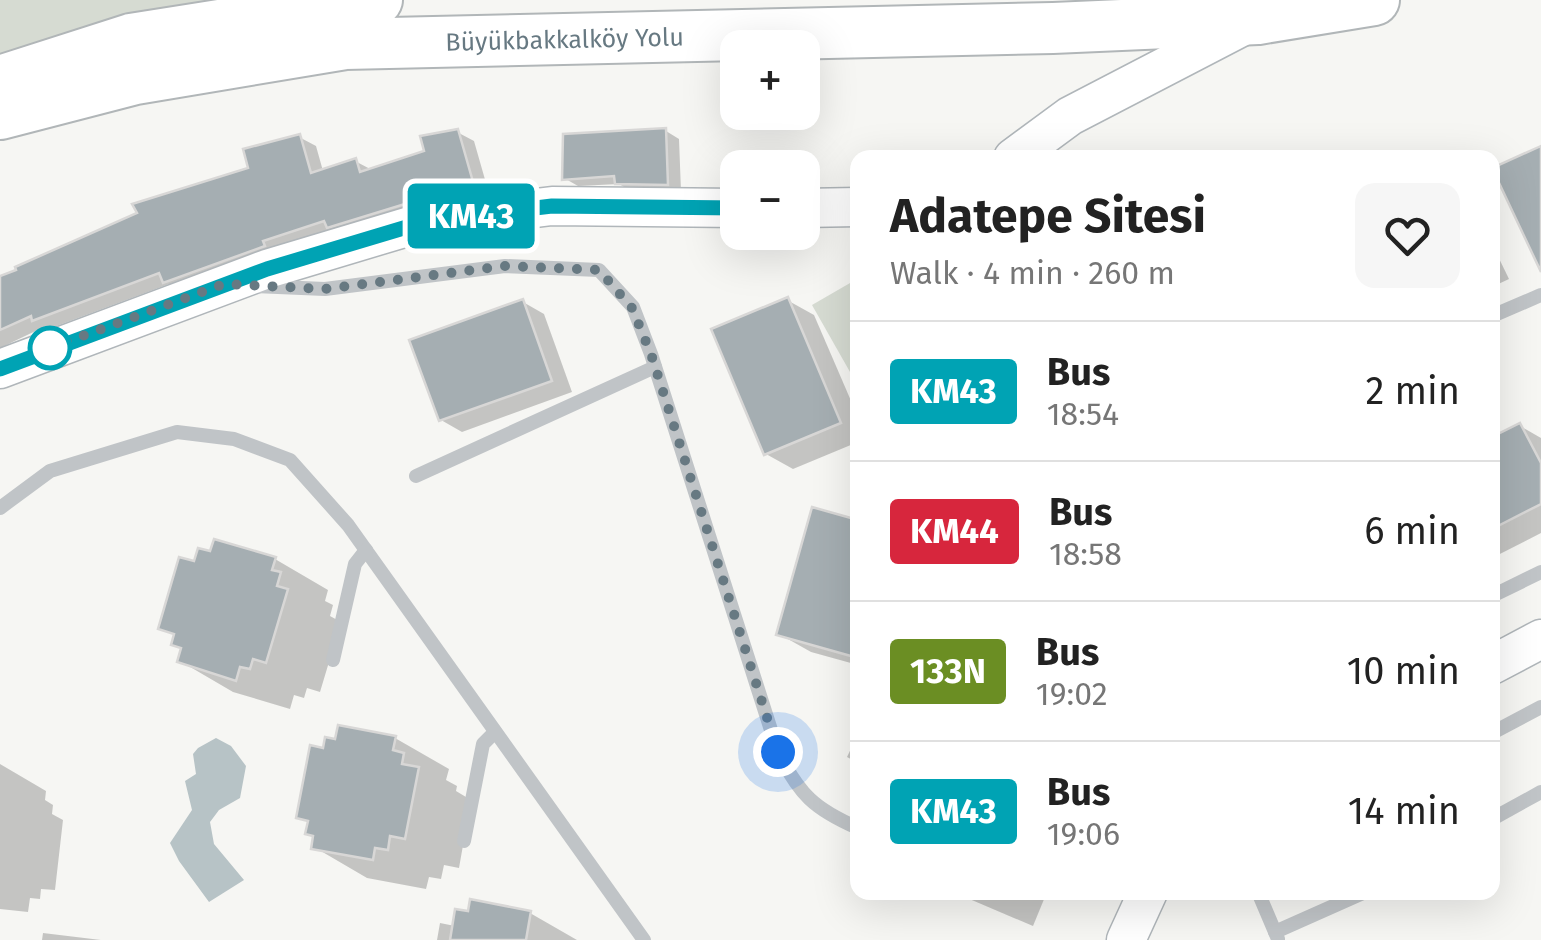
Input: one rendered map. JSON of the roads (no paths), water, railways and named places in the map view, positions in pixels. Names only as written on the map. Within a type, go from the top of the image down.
[{"type":"highway","points":[[0,81],[131,39],[377,0]]},
{"type":"highway","name":"Büyükbakkalköy Yolu","points":[[0,114],[135,78],[345,44],[1053,28],[1374,0]]},
{"type":"street","points":[[1024,150],[1070,116],[1264,9]]},
{"type":"street","points":[[0,369],[224,284],[427,221],[552,206],[720,208]]},
{"type":"street","points":[[820,208],[850,207]]},
{"type":"street","points":[[1500,661],[1541,640]]},
{"type":"street","points":[[1126,940],[1144,900]]},
{"type":"lane","points":[[224,284],[325,289],[505,266],[599,270],[632,308],[655,368],[778,752],[795,786],[824,812],[850,824]]},
{"type":"lane","points":[[1500,313],[1541,295]]},
{"type":"lane","points":[[416,476],[655,368]]},
{"type":"lane","points":[[0,508],[50,471],[177,432],[234,440],[290,460],[366,550],[644,940]]},
{"type":"lane","points":[[332,660],[354,564],[366,550]]},
{"type":"lane","points":[[1500,592],[1541,572]]},
{"type":"lane","points":[[1500,730],[1541,707]]},
{"type":"lane","points":[[464,841],[483,744],[495,732]]},
{"type":"lane","points":[[1500,815],[1541,792]]},
{"type":"lane","points":[[1261,900],[1276,936],[1349,900]]}]
